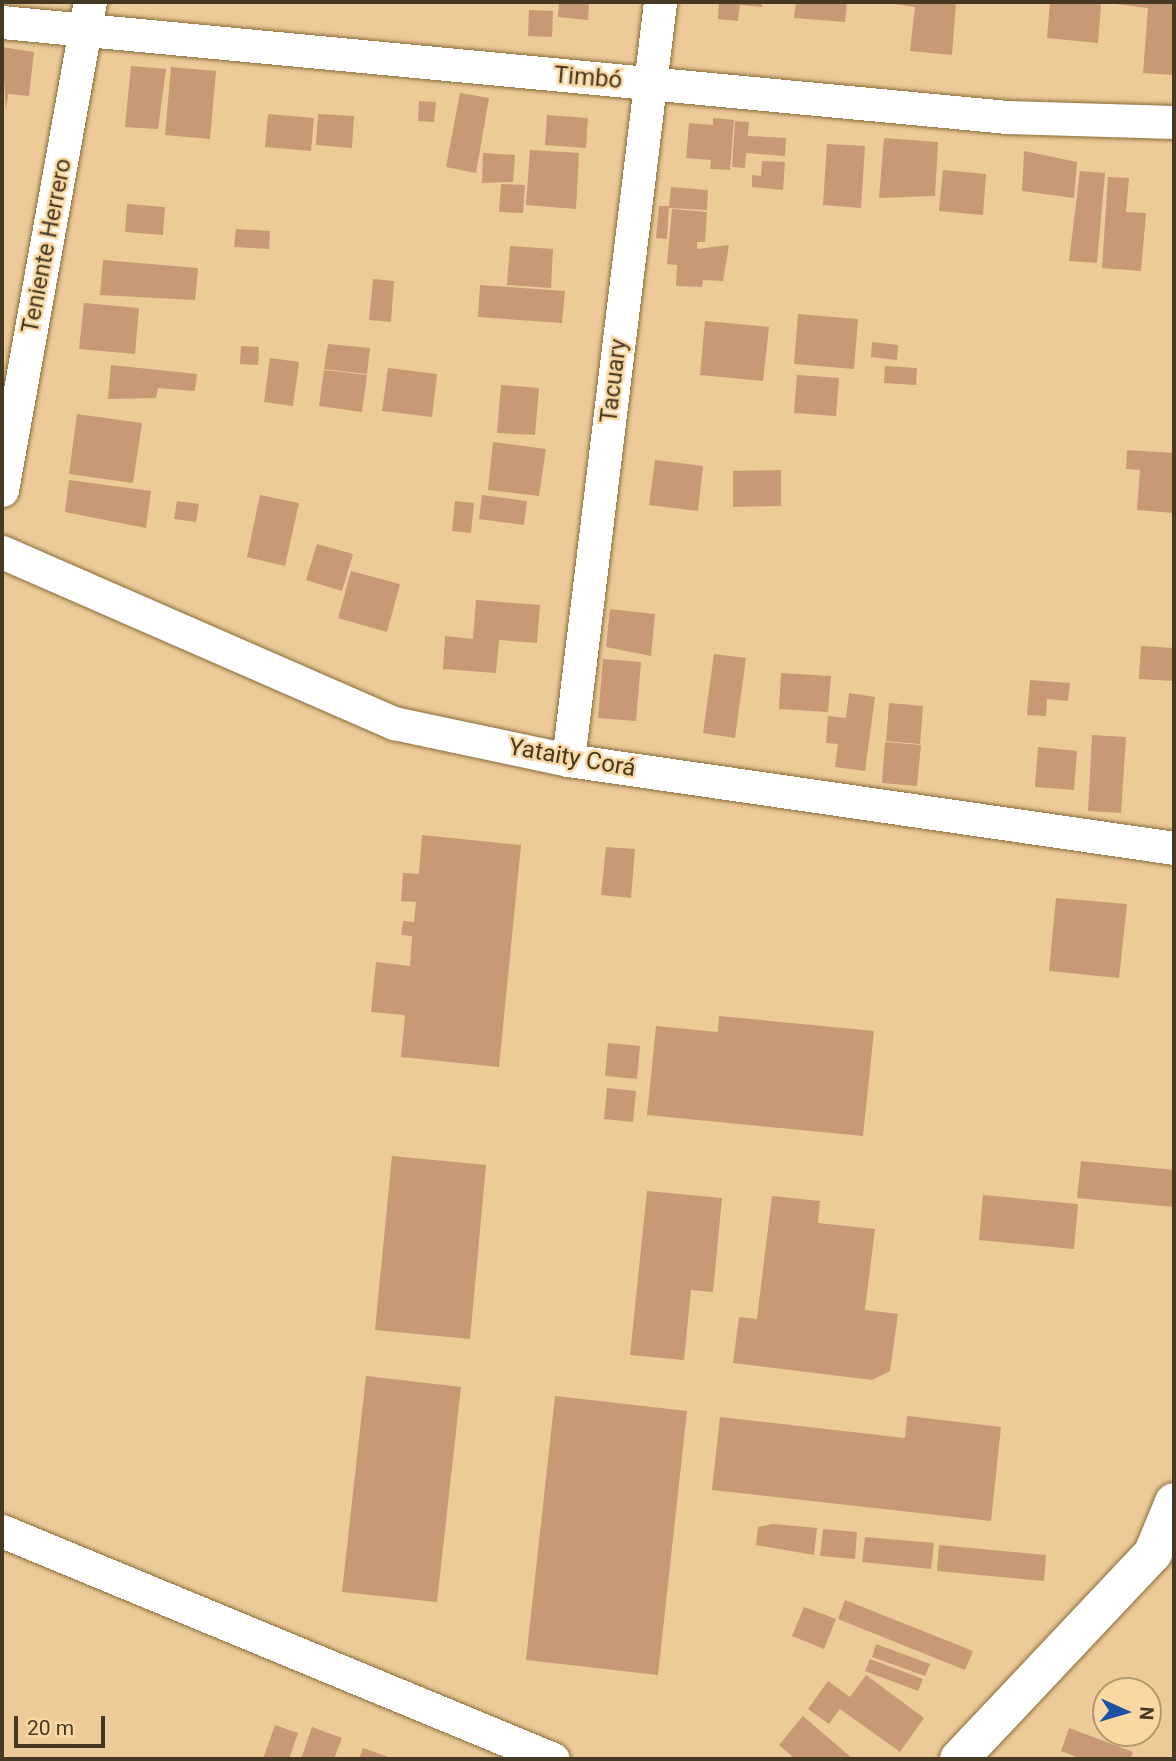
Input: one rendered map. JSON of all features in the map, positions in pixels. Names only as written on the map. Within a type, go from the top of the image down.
[{"type":"street","name":"Tacuary","points":[[568,760],[660,2]]},
{"type":"street","name":"Timbó","points":[[2,22],[88,16],[650,84],[1007,117],[1174,122]]},
{"type":"street","name":"Teniente Herrero","points":[[2,490],[88,16]]},
{"type":"street","name":"Yataity Corá","points":[[2,552],[394,723],[568,760],[1174,848]]},
{"type":"street","points":[[959,1759],[1163,1554],[1174,1502]]},
{"type":"street","points":[[2,1531],[553,1759]]},
{"type":"building","points":[[559,2],[589,2],[588,20],[558,17]]},
{"type":"building","points":[[719,2],[762,2],[762,7],[740,5],[738,21],[718,19]]},
{"type":"building","points":[[796,2],[847,2],[845,22],[794,18]]},
{"type":"building","points":[[879,2],[956,2],[952,55],[910,51],[915,7]]},
{"type":"building","points":[[1050,2],[1101,4],[1098,43],[1047,38]]},
{"type":"building","points":[[1100,2],[1174,2],[1174,75],[1143,73],[1148,8]]},
{"type":"building","points":[[529,10],[553,11],[552,37],[528,36]]},
{"type":"building","points":[[2,47],[34,52],[29,96],[8,94],[6,110]]},
{"type":"building","points":[[131,66],[166,69],[158,129],[125,127]]},
{"type":"building","points":[[171,67],[216,71],[210,139],[165,135]]},
{"type":"building","points":[[460,93],[489,98],[476,173],[446,167]]},
{"type":"building","points":[[419,101],[436,102],[434,122],[418,121]]},
{"type":"building","points":[[268,114],[314,118],[311,151],[265,147]]},
{"type":"building","points":[[318,114],[354,116],[352,148],[316,145]]},
{"type":"building","points":[[547,115],[588,118],[586,148],[545,145]]},
{"type":"building","points":[[713,118],[734,120],[730,170],[710,169],[711,160],[686,158],[689,123],[713,125]]},
{"type":"building","points":[[735,121],[749,122],[748,136],[786,138],[785,156],[746,153],[745,168],[732,167]]},
{"type":"building","points":[[884,138],[938,142],[935,196],[879,198]]},
{"type":"building","points":[[827,144],[865,146],[861,208],[823,205]]},
{"type":"building","points":[[530,150],[579,153],[576,209],[526,205]]},
{"type":"building","points":[[1024,151],[1077,162],[1074,198],[1022,191]]},
{"type":"building","points":[[483,153],[515,155],[513,182],[482,183]]},
{"type":"building","points":[[762,161],[785,162],[783,190],[752,187],[752,175],[761,176]]},
{"type":"building","points":[[943,170],[986,174],[983,215],[939,211]]},
{"type":"building","points":[[1080,171],[1105,173],[1097,263],[1069,261]]},
{"type":"building","points":[[1108,177],[1129,178],[1126,212],[1146,213],[1141,271],[1102,268]]},
{"type":"building","points":[[501,184],[525,185],[523,213],[499,212]]},
{"type":"building","points":[[671,187],[708,190],[707,210],[669,208]]},
{"type":"building","points":[[127,204],[165,207],[163,235],[125,232]]},
{"type":"building","points":[[659,206],[669,206],[667,239],[656,238]]},
{"type":"building","points":[[672,209],[707,212],[705,242],[697,242],[697,249],[729,245],[723,281],[703,280],[702,287],[676,286],[677,265],[667,264]]},
{"type":"building","points":[[236,229],[270,231],[269,249],[234,247]]},
{"type":"building","points":[[510,246],[553,249],[551,288],[507,285]]},
{"type":"building","points":[[103,260],[198,268],[195,300],[100,295]]},
{"type":"building","points":[[373,279],[394,281],[391,322],[369,320]]},
{"type":"building","points":[[480,285],[565,291],[562,323],[478,317]]},
{"type":"building","points":[[84,303],[139,308],[135,354],[79,349]]},
{"type":"building","points":[[798,314],[858,319],[854,369],[794,364]]},
{"type":"building","points":[[705,321],[769,327],[763,381],[700,375]]},
{"type":"building","points":[[872,342],[898,345],[897,360],[871,357]]},
{"type":"building","points":[[328,344],[370,348],[367,374],[324,369]]},
{"type":"building","points":[[241,346],[259,347],[258,365],[240,364]]},
{"type":"building","points":[[270,358],[299,362],[293,406],[264,402]]},
{"type":"building","points":[[111,365],[197,374],[195,391],[158,388],[156,398],[108,399]]},
{"type":"building","points":[[885,366],[917,368],[916,385],[884,383]]},
{"type":"building","points":[[388,368],[437,374],[432,417],[382,411]]},
{"type":"building","points":[[324,370],[367,375],[362,412],[319,406]]},
{"type":"building","points":[[797,375],[839,378],[836,416],[794,413]]},
{"type":"building","points":[[501,385],[539,388],[535,435],[497,433]]},
{"type":"building","points":[[77,414],[142,423],[133,483],[69,474]]},
{"type":"building","points":[[493,442],[546,449],[539,496],[488,490]]},
{"type":"building","points":[[1127,450],[1174,453],[1174,513],[1137,510],[1140,470],[1126,469]]},
{"type":"building","points":[[655,460],[703,466],[698,511],[649,505]]},
{"type":"building","points":[[781,470],[781,506],[733,507],[733,471]]},
{"type":"building","points":[[69,480],[151,491],[146,528],[65,512]]},
{"type":"building","points":[[260,495],[299,503],[285,566],[247,557]]},
{"type":"building","points":[[482,495],[527,501],[524,525],[479,519]]},
{"type":"building","points":[[177,501],[199,504],[196,522],[174,519]]},
{"type":"building","points":[[455,501],[474,503],[471,533],[452,531]]},
{"type":"building","points":[[317,544],[353,554],[342,591],[306,580]]},
{"type":"building","points":[[351,571],[400,584],[387,632],[338,618]]},
{"type":"building","points":[[476,600],[540,605],[537,643],[499,640],[496,673],[443,669],[445,636],[473,639]]},
{"type":"building","points":[[610,609],[655,614],[651,656],[606,647]]},
{"type":"building","points":[[1141,646],[1174,648],[1174,681],[1139,679]]},
{"type":"building","points":[[714,654],[746,658],[735,738],[703,733]]},
{"type":"building","points":[[603,659],[641,662],[636,721],[598,718]]},
{"type":"building","points":[[781,673],[831,676],[828,712],[779,709]]},
{"type":"building","points":[[1030,680],[1070,683],[1068,701],[1047,699],[1046,716],[1027,715]]},
{"type":"building","points":[[849,693],[875,697],[865,771],[835,767],[838,744],[826,743],[828,716],[846,718]]},
{"type":"building","points":[[889,703],[923,706],[920,744],[886,741]]},
{"type":"building","points":[[1092,735],[1126,737],[1121,813],[1088,811]]},
{"type":"building","points":[[885,742],[921,745],[917,786],[882,783]]},
{"type":"building","points":[[1038,747],[1077,751],[1074,790],[1035,787]]},
{"type":"building","points":[[422,835],[521,845],[499,1067],[401,1057],[405,1015],[371,1012],[376,962],[410,966],[412,936],[401,935],[403,921],[414,922],[416,902],[401,901],[403,873],[419,874]]},
{"type":"building","points":[[606,847],[635,849],[631,898],[601,895]]},
{"type":"building","points":[[1056,898],[1127,904],[1119,978],[1049,971]]},
{"type":"building","points":[[719,1016],[874,1031],[863,1136],[647,1115],[656,1026],[718,1032]]},
{"type":"building","points":[[608,1043],[640,1046],[637,1079],[605,1076]]},
{"type":"building","points":[[607,1088],[636,1091],[633,1122],[604,1119]]},
{"type":"building","points":[[392,1156],[486,1165],[470,1339],[375,1330]]},
{"type":"building","points":[[1081,1161],[1174,1170],[1174,1207],[1077,1198]]},
{"type":"building","points":[[647,1191],[722,1198],[713,1292],[691,1290],[684,1360],[630,1355]]},
{"type":"building","points":[[983,1195],[1078,1204],[1074,1249],[979,1240]]},
{"type":"building","points":[[772,1196],[820,1201],[818,1223],[875,1229],[865,1310],[898,1314],[890,1371],[872,1380],[733,1363],[739,1317],[757,1319]]},
{"type":"building","points":[[366,1376],[461,1387],[437,1602],[342,1592]]},
{"type":"building","points":[[555,1396],[687,1411],[658,1675],[526,1660]]},
{"type":"building","points":[[907,1416],[1001,1427],[991,1521],[712,1490],[720,1417],[905,1438]]},
{"type":"building","points":[[773,1524],[817,1528],[814,1555],[756,1545],[758,1527]]},
{"type":"building","points":[[823,1529],[857,1532],[855,1559],[820,1556]]},
{"type":"building","points":[[865,1537],[934,1543],[931,1569],[862,1562]]},
{"type":"building","points":[[939,1545],[1046,1555],[1044,1581],[937,1571]]},
{"type":"building","points":[[845,1600],[973,1651],[965,1670],[838,1619]]},
{"type":"building","points":[[804,1607],[836,1619],[824,1649],[792,1636]]},
{"type":"building","points":[[876,1644],[930,1664],[925,1676],[872,1657]]},
{"type":"building","points":[[870,1659],[923,1679],[918,1691],[865,1671]]},
{"type":"building","points":[[866,1675],[924,1718],[900,1752],[840,1709],[829,1724],[808,1709],[828,1681],[850,1697]]},
{"type":"building","points":[[803,1716],[853,1759],[795,1759],[779,1745]]},
{"type":"building","points":[[275,1725],[298,1733],[289,1759],[263,1759]]},
{"type":"building","points":[[312,1727],[342,1738],[334,1759],[301,1759]]},
{"type":"building","points":[[1069,1728],[1092,1737],[1092,1747],[1120,1747],[1133,1752],[1130,1759],[1082,1759],[1061,1751]]},
{"type":"building","points":[[363,1748],[394,1759],[359,1759]]}]
